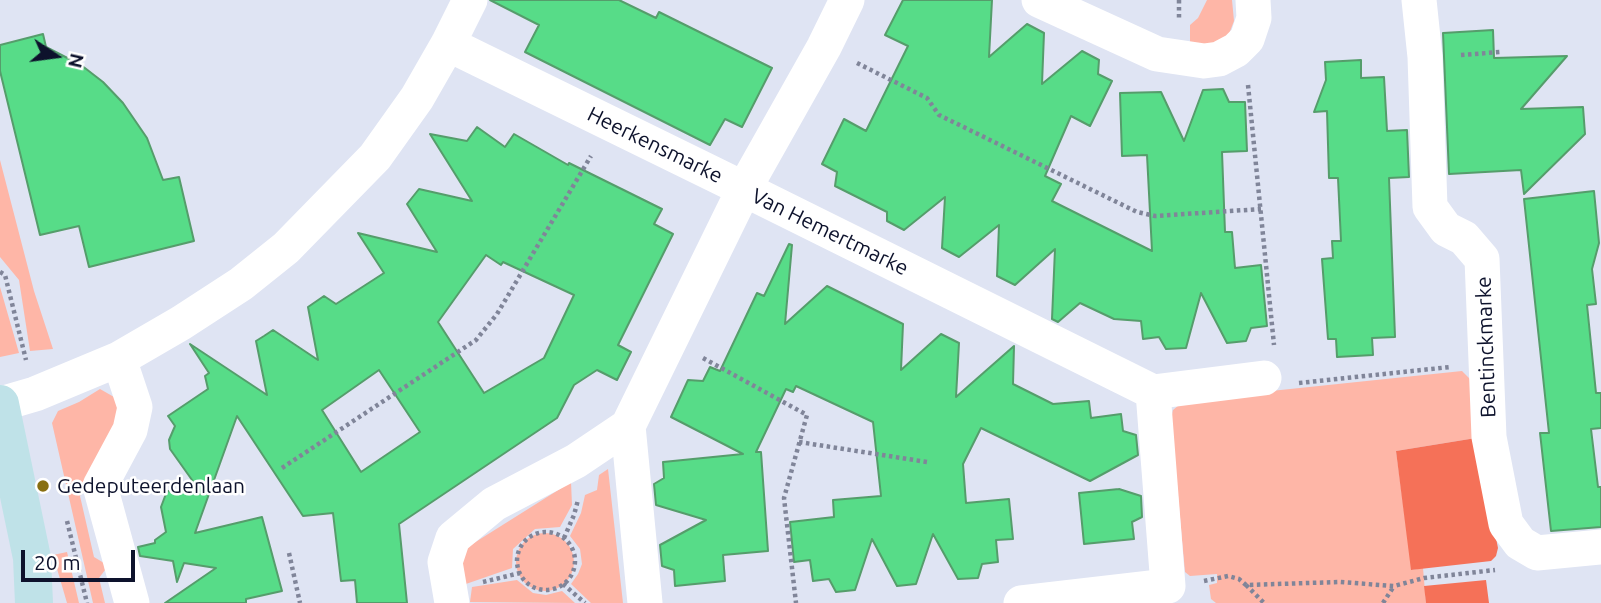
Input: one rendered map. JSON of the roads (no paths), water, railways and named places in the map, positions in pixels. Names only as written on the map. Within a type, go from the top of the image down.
[{"type":"street","points":[[34,603],[32,558],[12,400],[119,359],[241,284],[286,248],[375,157],[417,98],[470,0]]},
{"type":"street","name":"Heerkensmarke","points":[[448,44],[744,189],[824,47],[847,0]]},
{"type":"street","points":[[1039,0],[1157,54],[1204,61],[1219,59],[1236,50],[1243,42],[1251,30],[1254,18],[1253,0]]},
{"type":"street","name":"Bentinckmarke","points":[[1419,0],[1425,57],[1430,207],[1446,229],[1464,238],[1482,259],[1489,437],[1506,524],[1520,543],[1537,553],[1601,547]]},
{"type":"street","name":"Van Hemertmarke","points":[[452,603],[444,562],[453,537],[495,504],[576,461],[628,426],[744,189],[1153,392]]},
{"type":"street","points":[[119,359],[135,407],[130,430],[100,486],[132,603]]},
{"type":"street","points":[[1021,603],[1168,586],[1153,392],[1270,378]]},
{"type":"street","points":[[628,426],[645,603]]},
{"type":"street","points":[[32,558],[52,603]]},
{"type":"place","name":"Gedeputeerdenlaan","points":[[43,486]]}]
